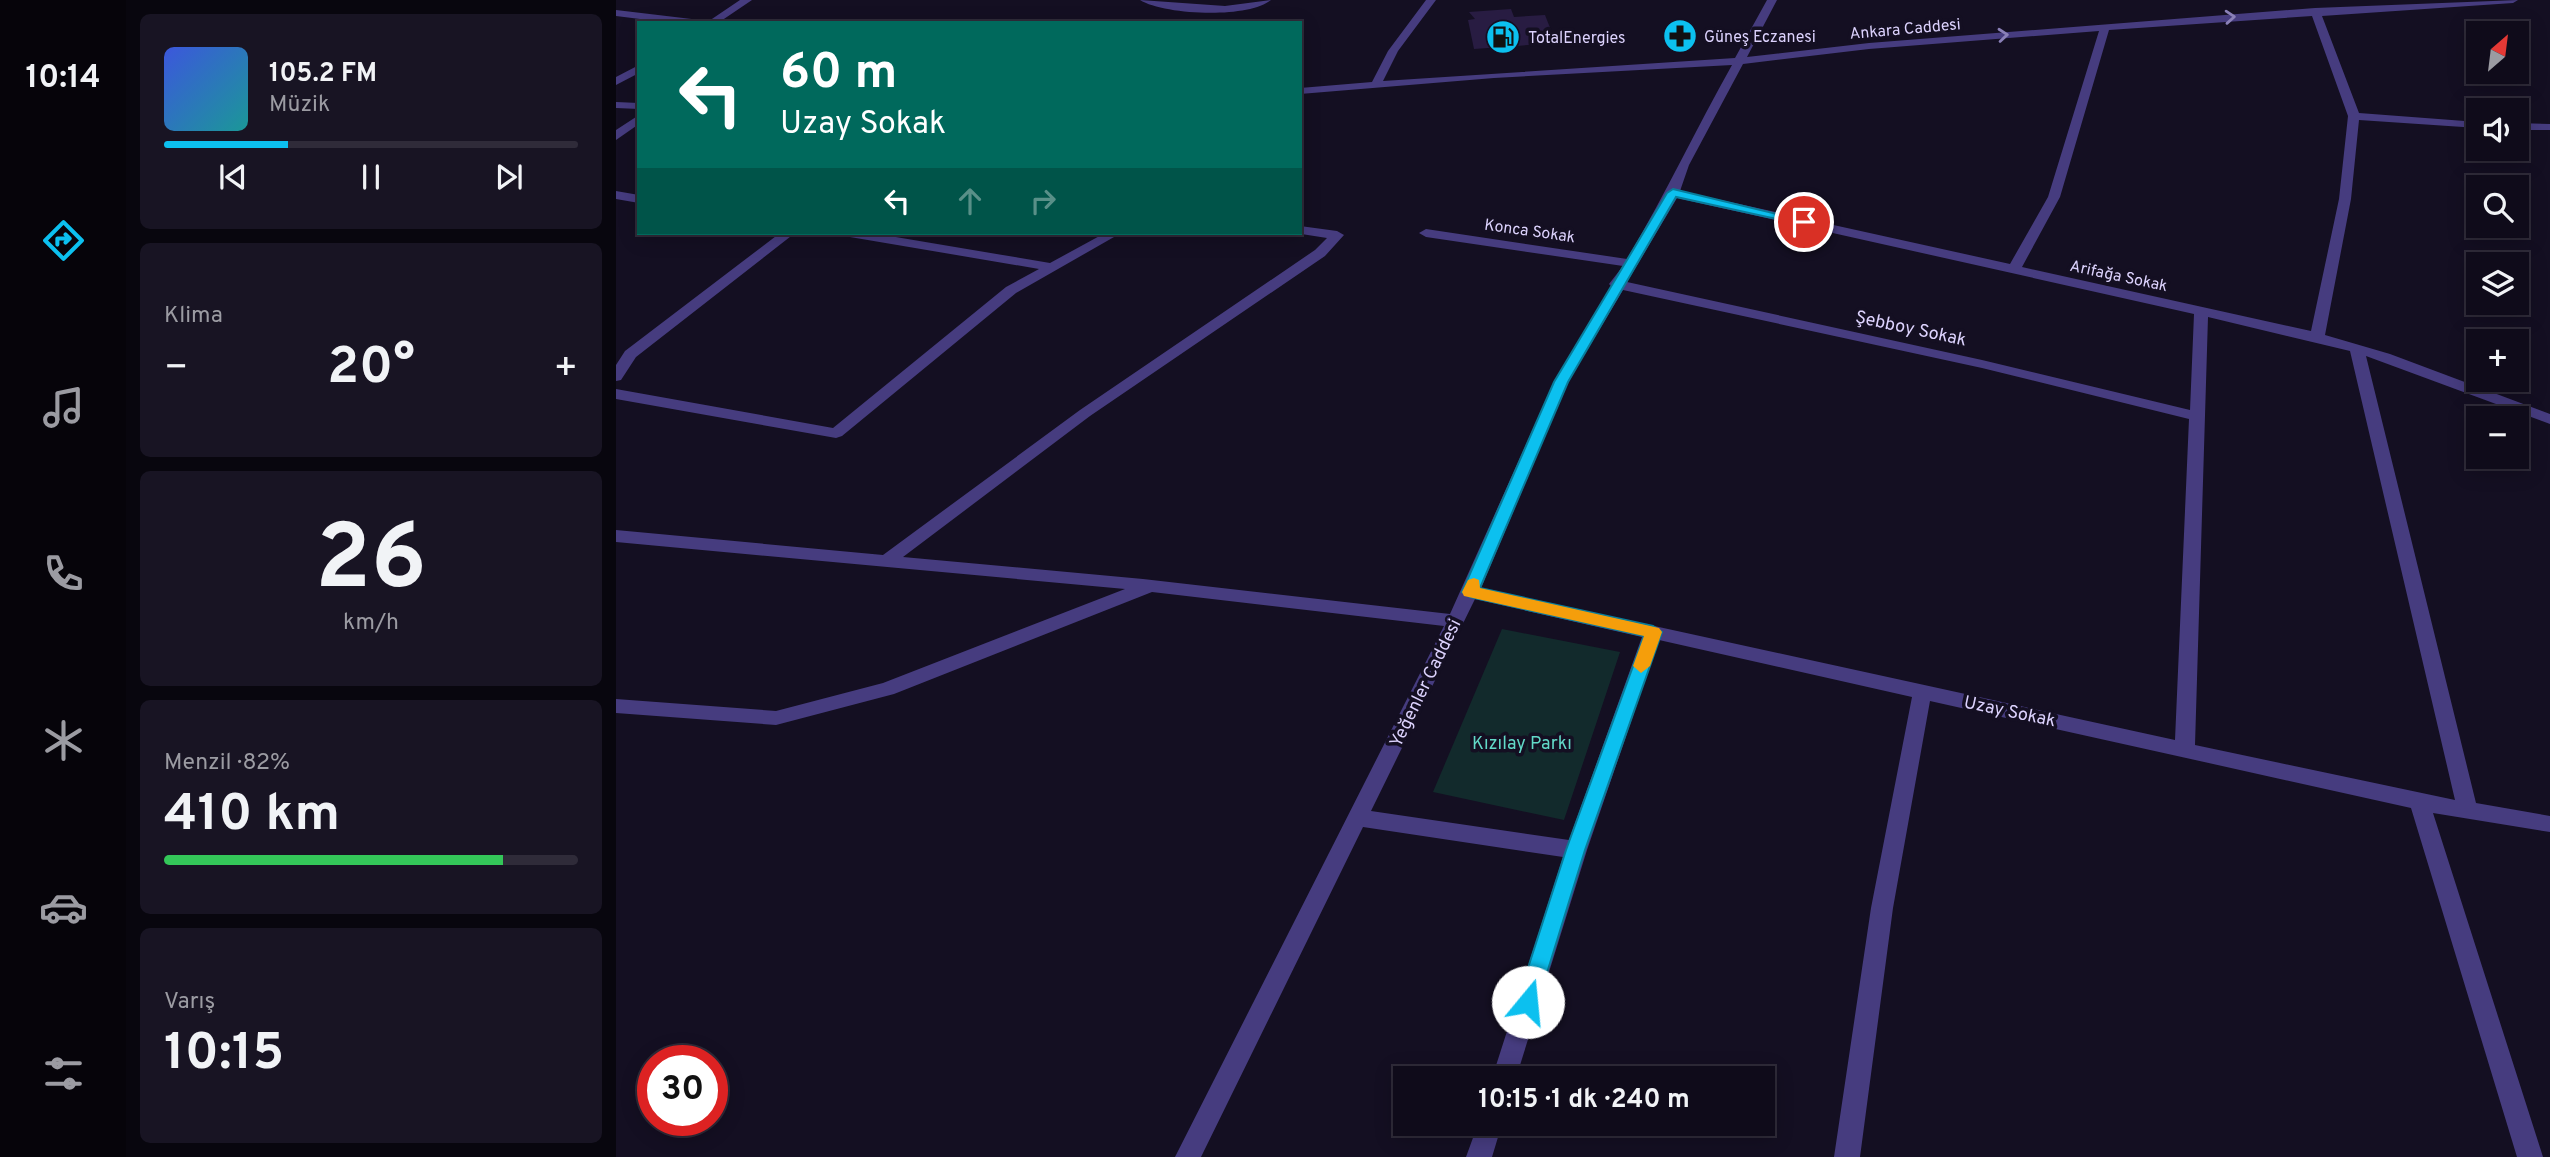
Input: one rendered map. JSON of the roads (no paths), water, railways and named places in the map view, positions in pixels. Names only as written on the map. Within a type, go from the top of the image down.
[{"type":"street","points":[[714,21],[747,0]]},
{"type":"street","points":[[1146,0],[1227,8],[1259,4],[1266,0]]},
{"type":"street","points":[[1375,86],[1393,51],[1431,0]]},
{"type":"street","name":"Yeğenler Caddesi","points":[[1188,1157],[1470,592],[1561,382],[1616,284],[1673,193],[1683,165],[1772,0]]},
{"type":"street","name":"Ankara Caddesi","points":[[1302,91],[1494,75],[1740,61],[1869,46],[2315,11],[2513,0]]},
{"type":"street","points":[[2315,11],[2354,116],[2345,198],[2317,337]]},
{"type":"street","points":[[616,13],[683,21]]},
{"type":"street","points":[[2014,270],[2053,197],[2105,27]]},
{"type":"street","points":[[616,82],[637,69]]},
{"type":"street","points":[[616,105],[637,106]]},
{"type":"street","points":[[2354,116],[2466,124]]},
{"type":"street","points":[[616,136],[637,120]]},
{"type":"street","points":[[2529,126],[2550,127]]},
{"type":"street","name":"Arifağa Sokak","points":[[1673,193],[2317,337],[2550,419]]},
{"type":"street","points":[[616,195],[637,199]]},
{"type":"street","points":[[886,561],[1085,413],[1320,253],[1337,235],[1302,230]]},
{"type":"street","name":"Konca Sokak","points":[[1426,233],[1630,263]]},
{"type":"street","points":[[616,376],[630,354],[785,235]]},
{"type":"street","points":[[862,235],[1052,267]]},
{"type":"street","points":[[616,394],[836,433],[1011,290],[1110,235]]},
{"type":"street","name":"Şebboy Sokak","points":[[1616,284],[1982,364],[2196,416]]},
{"type":"street","points":[[2185,748],[2201,310]]},
{"type":"street","points":[[2357,349],[2467,809]]},
{"type":"street","points":[[616,536],[1150,586],[1455,621]]},
{"type":"street","points":[[616,706],[776,718],[887,689],[1150,586]]},
{"type":"street","name":"Uzay Sokak","points":[[1470,592],[2185,748],[2419,802],[2550,824]]},
{"type":"street","points":[[1508,1066],[1576,850],[1653,632]]},
{"type":"street","points":[[1847,1157],[1882,908],[1923,692]]},
{"type":"street","points":[[2419,802],[2530,1157]]},
{"type":"street","points":[[1359,818],[1576,850]]},
{"type":"street","points":[[1479,1157],[1486,1136]]},
{"type":"place","name":"Güneş Eczanesi","points":[[1680,36]]},
{"type":"place","name":"TotalEnergies","points":[[1503,37]]},
{"type":"park label","name":"Kızılay Parkı","points":[[1522,743]]}]
